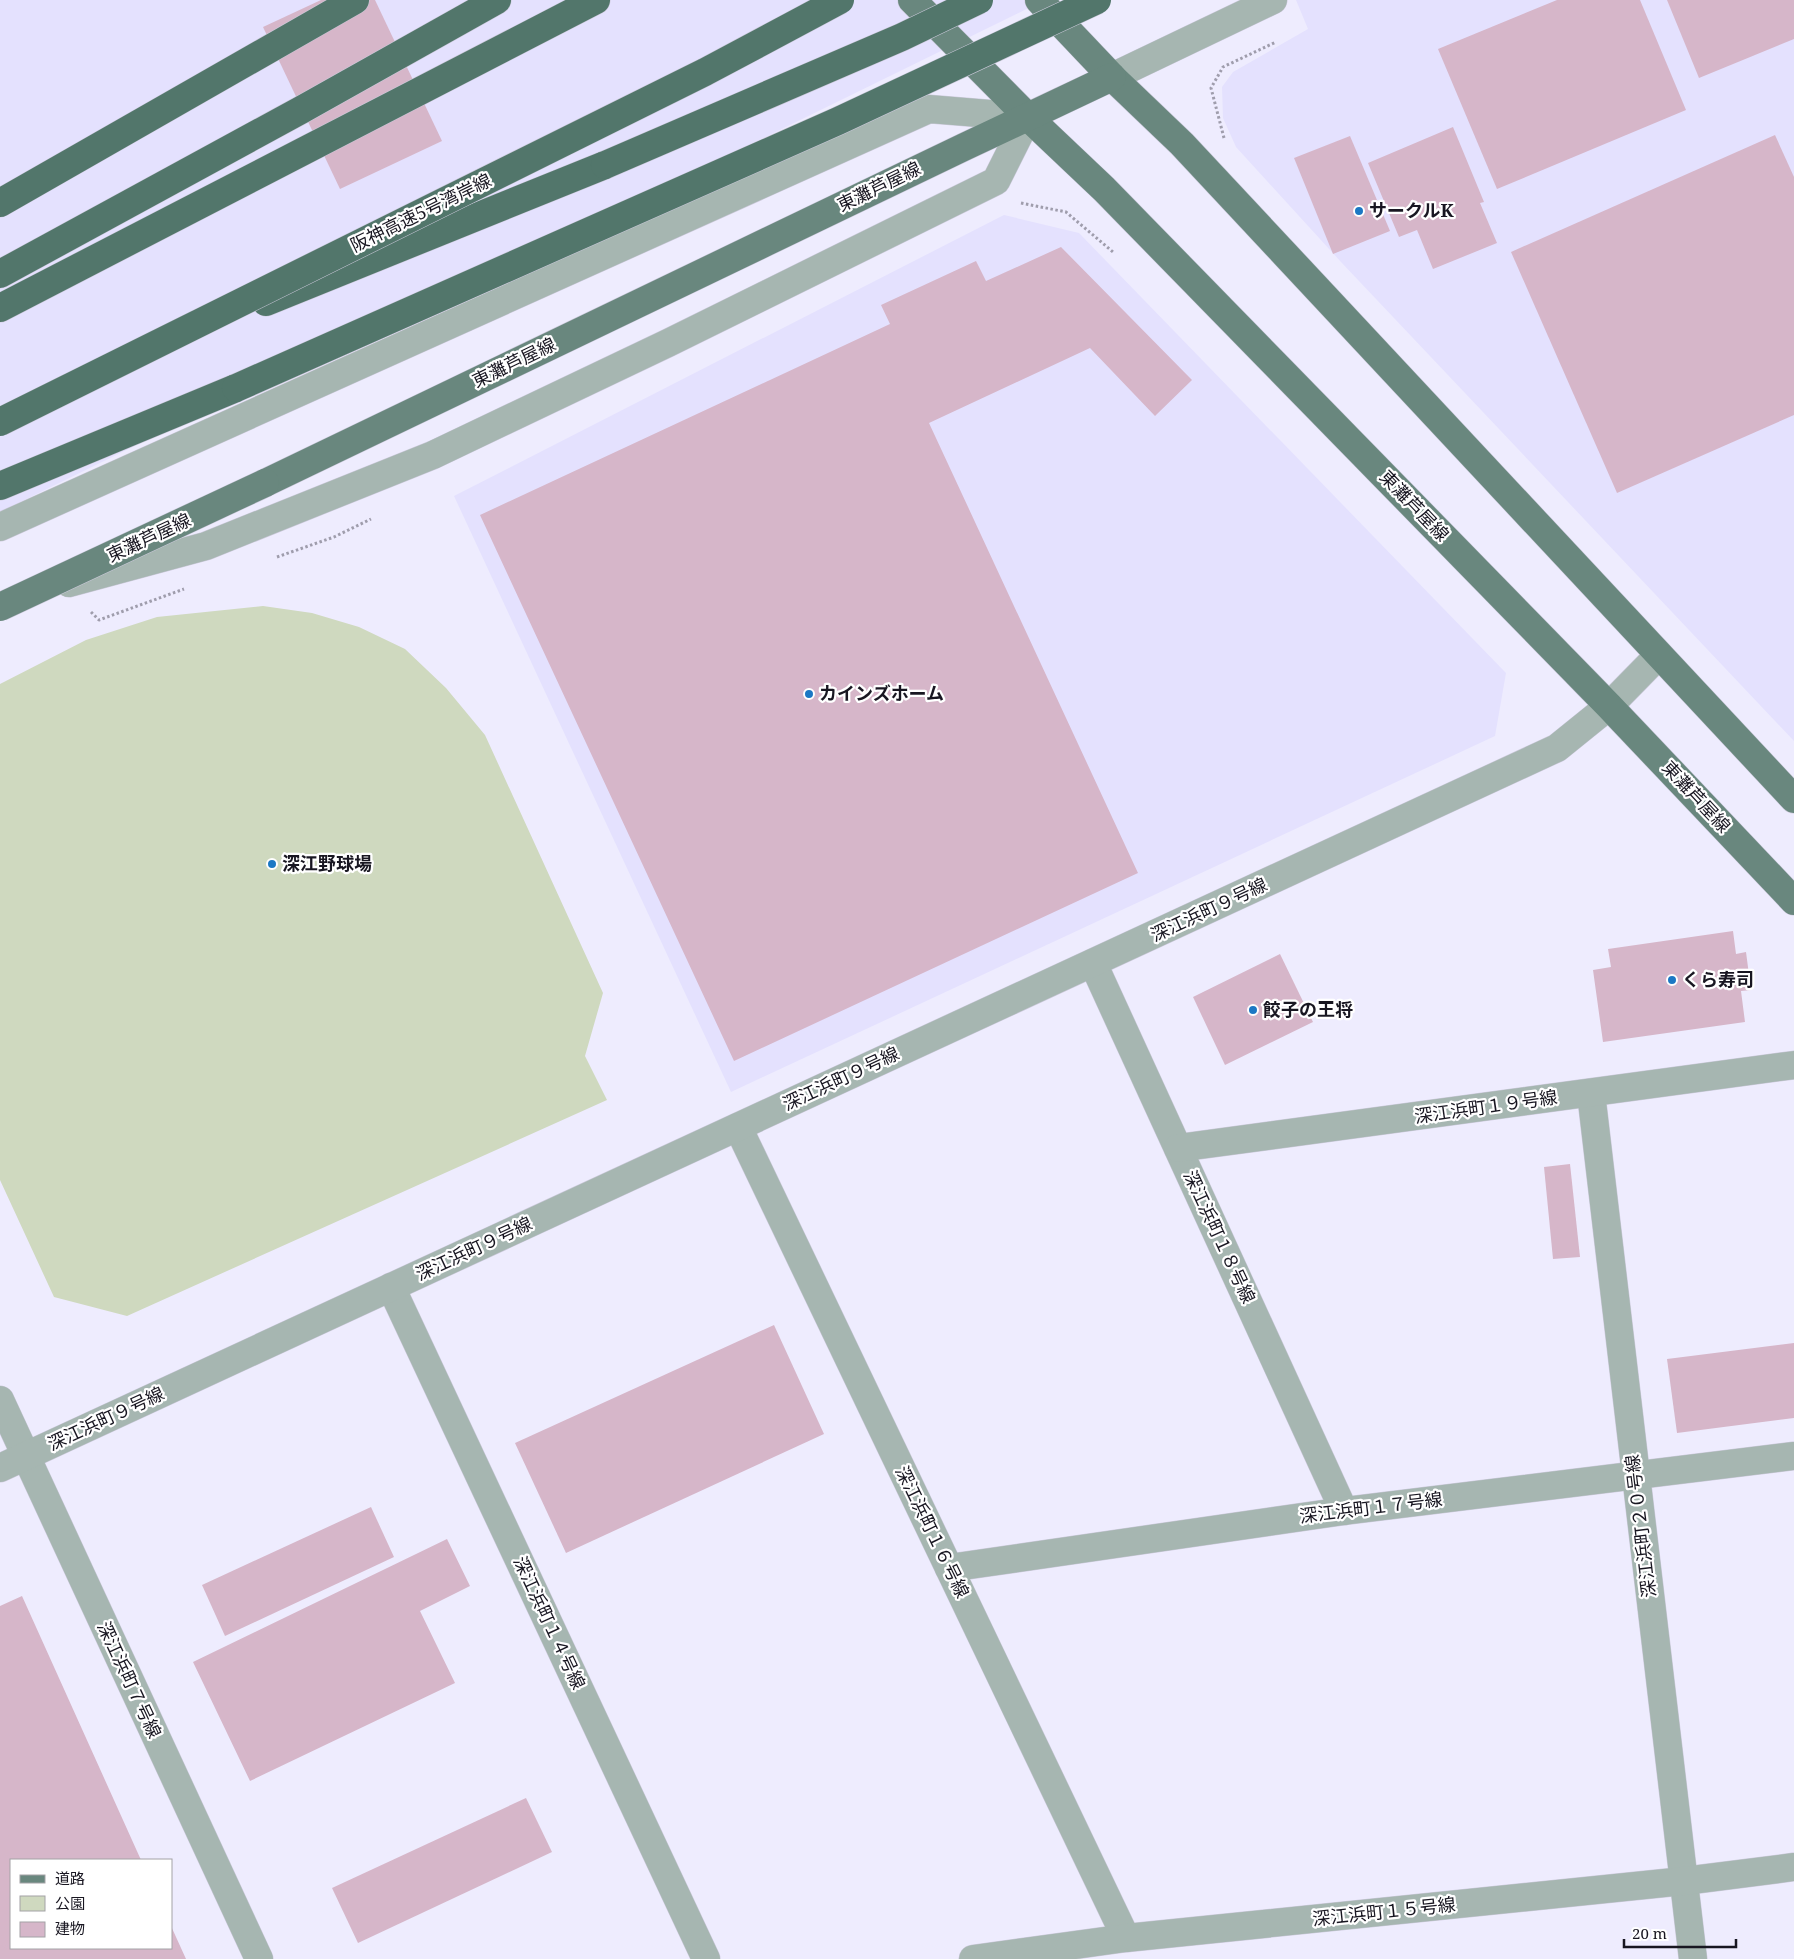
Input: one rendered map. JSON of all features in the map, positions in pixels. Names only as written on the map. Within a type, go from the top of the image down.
[{"type":"highway","points":[[0,203],[355,0]]},
{"type":"highway","points":[[0,274],[301,110],[497,0]]},
{"type":"highway","points":[[0,308],[596,0]]},
{"type":"highway","name":"阪神高速5号湾岸線","points":[[0,422],[696,77],[840,0]]},
{"type":"highway","points":[[0,410],[605,165],[893,41],[980,0]]},
{"type":"highway","points":[[0,486],[236,388],[838,121],[1097,0]]},
{"type":"main road","name":"東灘芦屋線","points":[[912,0],[1028,117],[1104,189],[1609,706],[1794,901]]},
{"type":"main road","points":[[1039,0],[1112,77],[1182,144],[1794,799]]},
{"type":"main road","name":"東灘芦屋線","points":[[0,607],[265,483],[1112,77]]},
{"type":"street","points":[[1112,77],[1273,0]]},
{"type":"street","points":[[0,527],[929,109],[1028,117],[996,181],[668,343],[476,434],[424,458],[206,546],[0,601]]},
{"type":"street","name":"深江浜町９号線","points":[[0,1468],[1557,748],[1609,706],[1659,655]]},
{"type":"street","name":"深江浜町１８号線","points":[[1094,963],[1344,1511]]},
{"type":"street","name":"深江浜町１９号線","points":[[1178,1148],[1794,1066]]},
{"type":"street","name":"深江浜町２０号線","points":[[1591,1093],[1693,1959]]},
{"type":"street","name":"深江浜町１６号線","points":[[738,1127],[1126,1938]]},
{"type":"street","name":"深江浜町１４号線","points":[[391,1287],[706,1959]]},
{"type":"street","name":"深江浜町７号線","points":[[0,1400],[259,1959]]},
{"type":"street","name":"深江浜町１７号線","points":[[949,1568],[1344,1511],[1794,1456]]},
{"type":"street","name":"深江浜町１５号線","points":[[973,1959],[1126,1938],[1684,1881],[1794,1867]]},
{"type":"path","points":[[1224,139],[1211,88],[1223,66],[1276,42]]},
{"type":"path","points":[[1015,202],[1066,212],[1113,252]]},
{"type":"shaded area","points":[[0,0],[1045,0],[0,512]]},
{"type":"shaded area","points":[[1296,0],[1794,0],[1794,741],[1341,262],[1236,147],[1223,118],[1222,87],[1233,72],[1308,29]]},
{"type":"shaded area","points":[[1004,215],[1079,233],[1506,673],[1495,736],[731,1092],[454,496]]},
{"type":"green space","name":"深江野球場","points":[[263,606],[312,613],[359,627],[405,649],[446,688],[485,735],[603,993],[585,1056],[607,1100],[127,1316],[54,1297],[0,1180],[0,684],[86,640],[157,617]]},
{"type":"building","points":[[321,0],[375,0],[442,141],[340,189],[263,27]]},
{"type":"building","points":[[1557,0],[1640,0],[1686,110],[1497,189],[1438,49]]},
{"type":"building","points":[[1667,0],[1794,0],[1794,39],[1699,78]]},
{"type":"building","points":[[1453,127],[1484,202],[1480,203],[1497,243],[1433,269],[1417,230],[1399,237],[1368,163]]},
{"type":"building","points":[[1775,135],[1794,177],[1794,415],[1617,493],[1511,252]]},
{"type":"building","points":[[1350,136],[1390,231],[1333,254],[1294,158]]},
{"type":"building","name":"カインズホーム","points":[[1061,247],[1192,380],[1155,416],[1090,348],[929,423],[1138,873],[734,1061],[480,515],[890,324],[881,305],[976,261],[986,281]]},
{"type":"building","name":"くら寿司","points":[[1733,931],[1736,954],[1746,952],[1751,990],[1741,991],[1745,1022],[1603,1042],[1593,970],[1611,967],[1608,949]]},
{"type":"building","name":"餃子の王将","points":[[1280,954],[1313,1022],[1225,1065],[1193,997]]},
{"type":"building","points":[[1570,1164],[1580,1257],[1553,1259],[1544,1167]]},
{"type":"building","points":[[774,1325],[824,1434],[566,1553],[515,1443]]},
{"type":"building","points":[[1794,1343],[1794,1418],[1677,1433],[1667,1359]]},
{"type":"building","points":[[371,1507],[394,1557],[225,1636],[202,1585]]},
{"type":"building","points":[[447,1539],[470,1586],[420,1611],[455,1683],[250,1781],[193,1662]]},
{"type":"building","points":[[22,1596],[141,1859],[10,1859],[10,1949],[172,1949],[172,1928],[186,1959],[0,1959],[0,1606]]},
{"type":"building","points":[[526,1798],[552,1852],[358,1943],[332,1888]]},
{"type":"place","name":"サークルK","points":[[1359,211]]},
{"type":"place","name":"カインズホーム","points":[[809,694]]},
{"type":"place","name":"深江野球場","points":[[272,864]]},
{"type":"place","name":"くら寿司","points":[[1672,980]]},
{"type":"place","name":"餃子の王将","points":[[1253,1010]]}]
